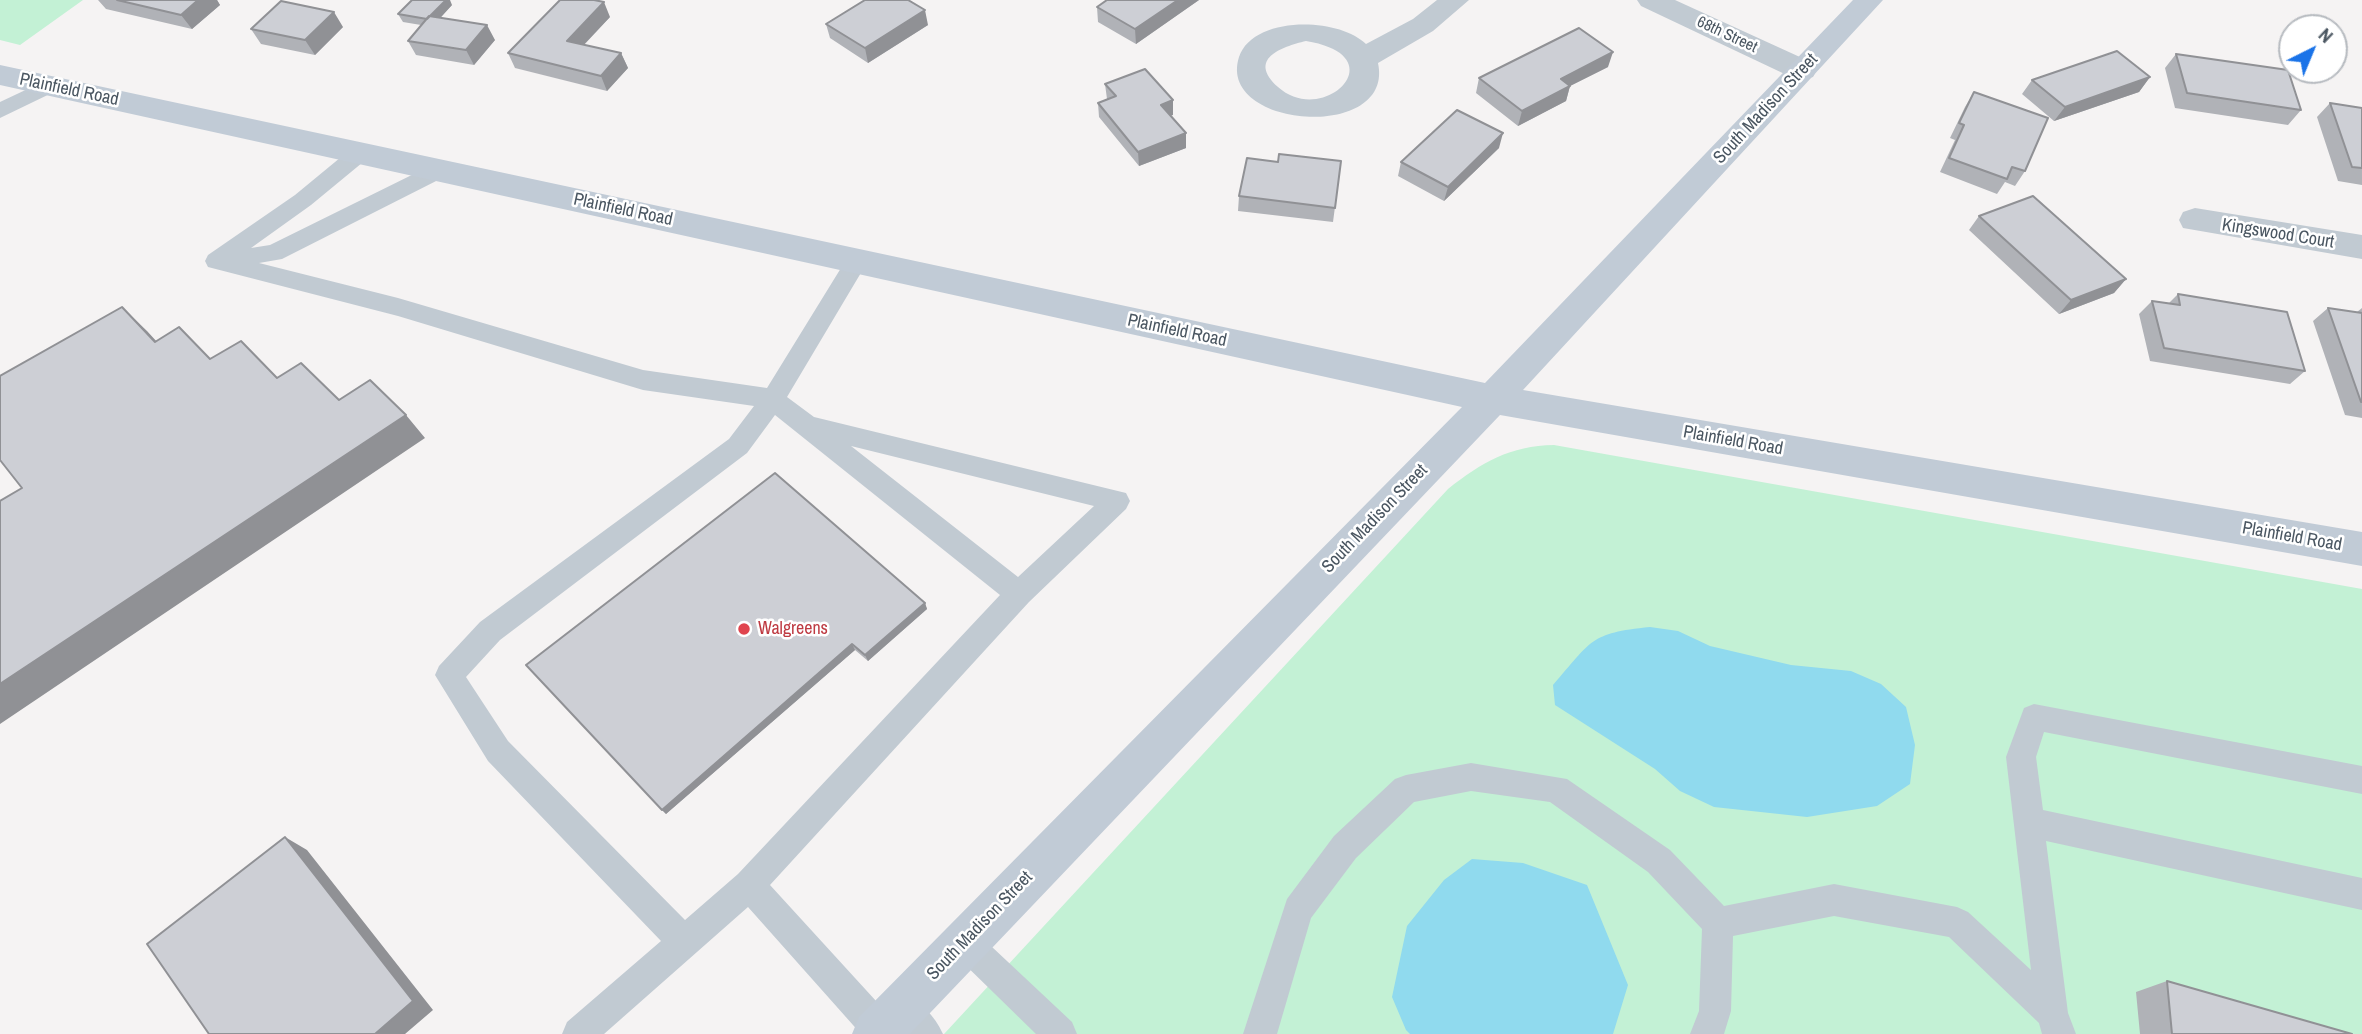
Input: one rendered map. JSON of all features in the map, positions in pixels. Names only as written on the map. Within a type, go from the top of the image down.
[{"type":"main road","name":"South Madison Street","points":[[896,1027],[964,942],[1492,399],[1869,0]]},
{"type":"main road","name":"Plainfield Road","points":[[0,75],[1492,399],[2362,549]]},
{"type":"street","points":[[1362,59],[1423,25],[1455,0]]},
{"type":"street","name":"68th Street","points":[[1651,0],[1802,70]]},
{"type":"street","name":"Kingswood Court","points":[[2195,220],[2362,247]]},
{"type":"lane","points":[[0,111],[51,85]]},
{"type":"lane","points":[[216,261],[303,200],[360,153]]},
{"type":"lane","points":[[216,261],[274,253],[440,170]]},
{"type":"lane","points":[[216,261],[398,307],[643,380],[773,399],[1019,594]]},
{"type":"lane","points":[[684,942],[498,751],[449,675],[490,631],[738,446],[773,399],[857,261]]},
{"type":"lane","points":[[579,1034],[749,885],[1019,594],[1117,501],[805,425]]},
{"type":"lane","points":[[2056,1023],[2021,757],[2034,717],[2362,780]]},
{"type":"lane","points":[[1260,1034],[1298,910],[1345,847],[1406,789],[1471,777],[1556,789],[1659,861],[1718,923],[1716,1011],[1707,1034]]},
{"type":"lane","points":[[2028,822],[2362,894]]},
{"type":"lane","points":[[749,885],[896,1027]]},
{"type":"lane","points":[[1718,923],[1834,900],[1957,923],[2056,1023]]},
{"type":"lane","points":[[964,942],[1060,1034]]},
{"type":"green space","points":[[0,0],[83,0],[20,45],[0,40]]},
{"type":"green space","points":[[1554,445],[2362,589],[2362,1034],[944,1034],[1448,489],[1497,457],[1524,448]]},
{"type":"water","points":[[1650,627],[1678,631],[1710,646],[1791,665],[1851,671],[1881,684],[1906,707],[1915,745],[1910,784],[1877,806],[1807,817],[1714,807],[1680,791],[1655,769],[1555,705],[1553,685],[1593,642],[1615,632]]},
{"type":"water","points":[[1472,859],[1523,863],[1587,885],[1628,985],[1613,1034],[1410,1034],[1406,1030],[1392,997],[1407,926],[1444,880]]},
{"type":"building","points":[[117,0],[198,0],[181,15]]},
{"type":"building","points":[[412,0],[446,0],[427,19],[398,14]]},
{"type":"building","points":[[560,0],[604,2],[567,41],[621,53],[601,76],[508,53]]},
{"type":"building","points":[[865,0],[908,0],[925,10],[865,48],[826,24]]},
{"type":"building","points":[[1107,0],[1178,0],[1135,29],[1097,7]]},
{"type":"building","points":[[281,1],[334,12],[305,40],[251,29]]},
{"type":"building","points":[[429,16],[487,25],[466,50],[408,41]]},
{"type":"building","points":[[1579,28],[1613,52],[1561,79],[1570,86],[1522,111],[1479,78]]},
{"type":"building","points":[[2117,51],[2150,77],[2065,107],[2032,80]]},
{"type":"building","points":[[2176,54],[2278,69],[2278,84],[2293,84],[2301,110],[2187,93]]},
{"type":"building","points":[[1145,69],[1173,100],[1161,105],[1186,133],[1138,152],[1098,103],[1116,96],[1105,84]]},
{"type":"building","points":[[1974,92],[2048,118],[2025,171],[2012,167],[2007,179],[1949,158],[1964,125],[1959,123]]},
{"type":"building","points":[[2330,103],[2362,108],[2362,168],[2352,167]]},
{"type":"building","points":[[1457,110],[1503,133],[1448,187],[1401,162]]},
{"type":"building","points":[[1279,154],[1341,161],[1335,208],[1239,196],[1247,158],[1278,162]]},
{"type":"building","points":[[2033,196],[2126,279],[2071,300],[1979,216]]},
{"type":"building","points":[[2178,294],[2287,312],[2305,371],[2164,348],[2152,301],[2180,305]]},
{"type":"building","points":[[122,307],[155,342],[179,327],[210,359],[241,341],[277,378],[301,363],[339,400],[370,380],[406,415],[0,684],[0,501],[22,488],[0,460],[0,376]]},
{"type":"building","points":[[2328,308],[2362,313],[2362,402],[2361,402]]},
{"type":"building","name":"Walgreens","points":[[775,473],[925,603],[865,655],[852,644],[662,810],[526,665]]},
{"type":"building","points":[[285,837],[413,1001],[375,1034],[209,1034],[147,944]]},
{"type":"building","points":[[2167,981],[2352,1034],[2172,1034]]},
{"type":"place","name":"Walgreens","points":[[744,629]]}]
